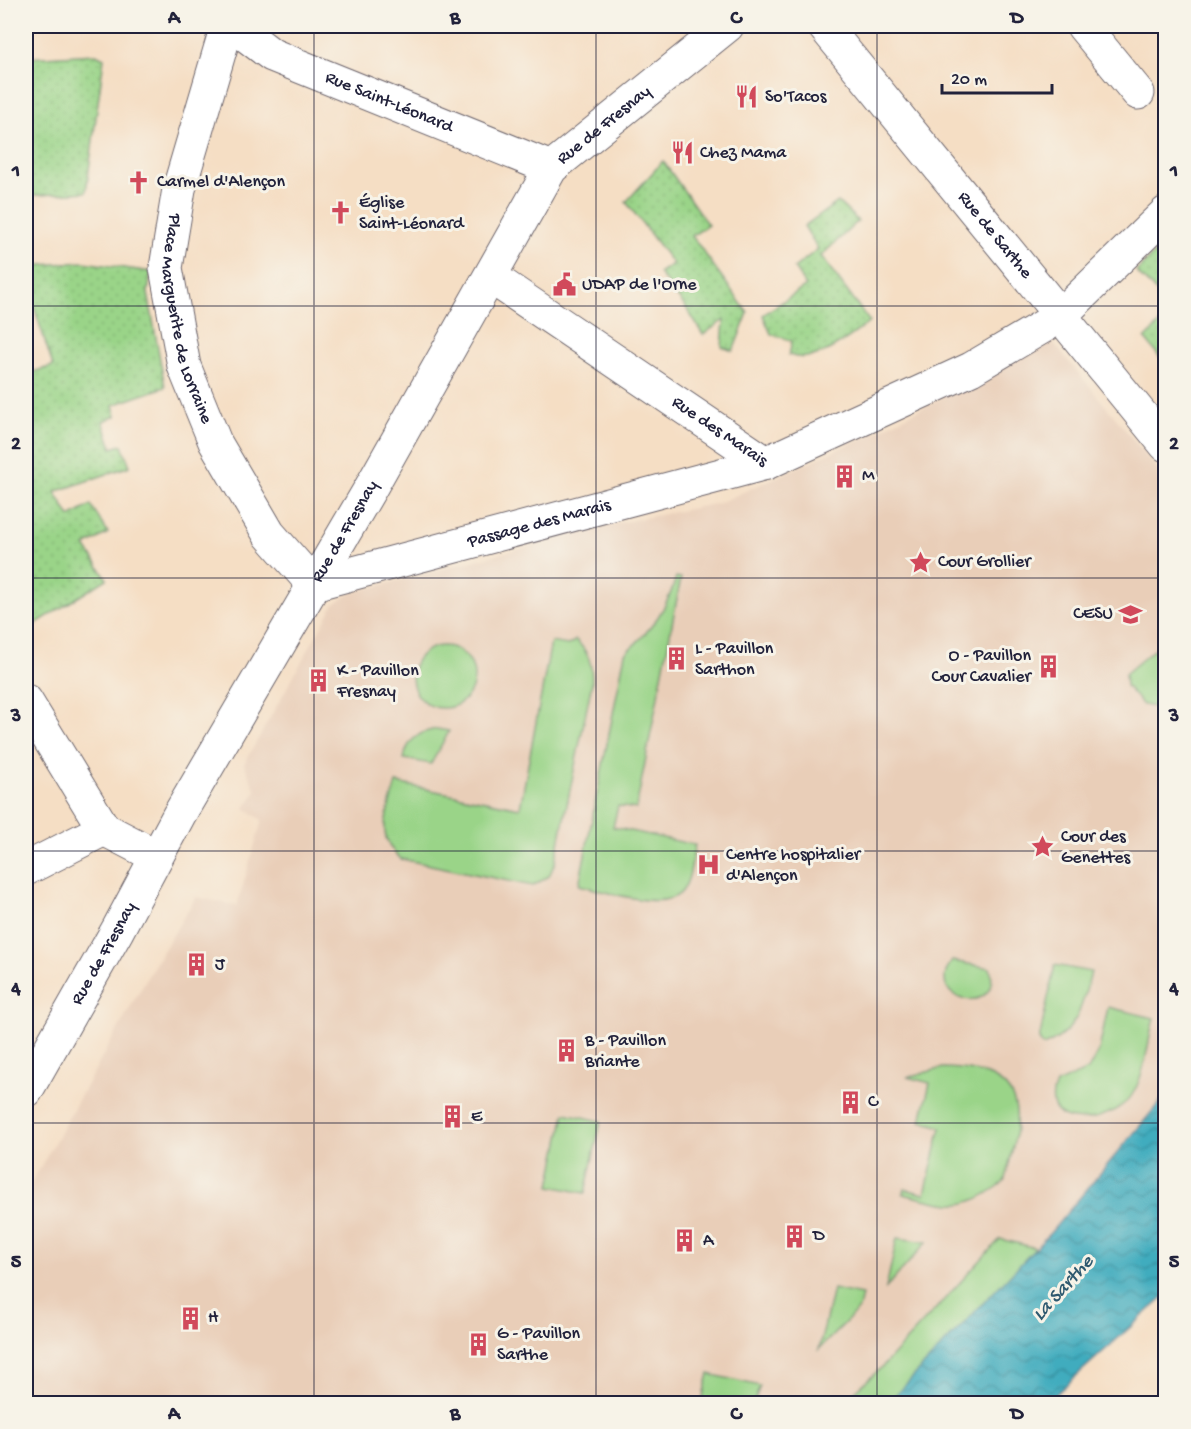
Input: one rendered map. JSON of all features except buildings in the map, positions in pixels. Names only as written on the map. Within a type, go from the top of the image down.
[{"type":"street","name":"Place Marguerite de Lorraine","points":[[227,26],[179,189],[166,268],[184,366],[215,442],[269,534],[313,584]]},
{"type":"street","name":"Rue Saint-Léonard","points":[[234,26],[272,55],[551,168]]},
{"type":"street","name":"Rue de Fresnay","points":[[26,1091],[117,931],[156,856],[491,278],[551,168],[727,26]]},
{"type":"street","name":"Rue de Sarthe","points":[[824,26],[1059,317],[1166,445]]},
{"type":"street","points":[[1083,26],[1138,93]]},
{"type":"street","name":"Rue des Marais","points":[[491,278],[766,463],[971,369],[1059,317],[1166,213]]},
{"type":"street","name":"Passage des Marais","points":[[313,584],[766,463]]},
{"type":"street","points":[[26,700],[104,829],[156,856]]},
{"type":"street","points":[[26,869],[104,829]]},
{"type":"shaded area","name":"Centre hospitalier d'Alençon","points":[[1052,341],[1165,478],[1165,1096],[1051,1232],[901,1392],[888,1404],[26,1404],[26,1193],[149,974],[196,897],[237,906],[262,820],[245,808],[256,791],[244,764],[334,604],[351,593],[610,525],[719,503],[876,432]]},
{"type":"green space","points":[[96,54],[104,58],[86,192],[26,196],[26,58]]},
{"type":"green space","points":[[663,161],[708,225],[692,236],[748,313],[733,351],[722,347],[724,320],[703,335],[687,309],[659,273],[673,264],[626,202]]},
{"type":"green space","points":[[838,202],[858,221],[821,256],[870,322],[842,342],[821,353],[810,357],[789,355],[792,341],[771,334],[763,315],[806,286],[794,268],[818,249],[804,226]]},
{"type":"green space","points":[[1165,242],[1165,305],[1157,297],[1159,294],[1136,272]]},
{"type":"green space","points":[[84,262],[151,272],[148,293],[165,387],[113,405],[116,416],[103,421],[112,448],[122,445],[130,466],[55,492],[70,517],[91,505],[108,533],[85,546],[107,579],[26,630],[26,374],[53,366],[26,282],[26,266]]},
{"type":"green space","points":[[1165,318],[1166,359],[1163,361],[1145,339]]},
{"type":"green space","points":[[676,577],[681,578],[636,809],[618,806],[613,827],[695,845],[690,874],[683,890],[675,897],[649,900],[579,885],[625,653],[642,637],[663,609]]},
{"type":"green space","points":[[576,640],[589,660],[592,683],[555,863],[549,876],[533,886],[401,859],[387,842],[385,833],[385,824],[396,783],[520,808],[551,642],[568,645]]},
{"type":"green space","points":[[1165,640],[1165,697],[1154,707],[1143,705],[1126,686],[1125,674]]},
{"type":"green space","points":[[443,646],[455,648],[465,655],[472,665],[474,677],[472,689],[465,699],[455,706],[443,708],[431,706],[421,699],[414,689],[412,677],[414,665],[421,655],[431,648]]},
{"type":"green space","points":[[437,729],[449,731],[431,764],[404,759],[414,738],[424,732]]},
{"type":"green space","points":[[952,961],[990,968],[991,984],[986,994],[976,999],[965,999],[954,995],[947,987],[945,975]]},
{"type":"green space","points":[[1055,965],[1091,972],[1081,1006],[1072,1025],[1055,1040],[1043,1046],[1039,1040]]},
{"type":"green space","points":[[1108,1007],[1154,1018],[1139,1082],[1126,1102],[1112,1112],[1097,1118],[1081,1120],[1067,1118],[1057,1111],[1053,1100],[1056,1084],[1088,1070],[1099,1050]]},
{"type":"green space","points":[[943,1068],[971,1071],[992,1077],[1006,1087],[1014,1100],[1015,1135],[1004,1182],[990,1192],[966,1203],[945,1203],[903,1194],[905,1189],[925,1194],[941,1127],[921,1121],[930,1083],[907,1077]]},
{"type":"green space","points":[[565,1113],[601,1121],[585,1193],[550,1186]]},
{"type":"green space","points":[[897,1238],[927,1242],[886,1288]]},
{"type":"green space","points":[[1000,1239],[1036,1248],[888,1403],[841,1404],[881,1368]]},
{"type":"green space","points":[[833,1289],[862,1295],[859,1309],[819,1349]]},
{"type":"green space","points":[[709,1374],[760,1386],[754,1402],[701,1403]]},
{"type":"water","name":"La Sarthe","points":[[1165,1096],[1165,1296],[1046,1403],[888,1403],[1051,1232]]},
{"type":"place","name":"So'Tacos","points":[[747,97]]},
{"type":"place","name":"Chez Mama","points":[[682,153]]},
{"type":"place","name":"Carmel d'Alençon","points":[[139,182]]},
{"type":"place","name":"Église Saint-Léonard","points":[[341,213]]},
{"type":"place","name":"UDAP de l'Orne","points":[[564,285]]},
{"type":"place","name":"M","points":[[844,476]]},
{"type":"place","name":"Cour Grollier","points":[[920,562]]},
{"type":"place","name":"CESU","points":[[1131,614]]},
{"type":"place","name":"L - Pavillon Sarthon","points":[[677,659]]},
{"type":"place","name":"O - Pavillon Cour Cavalier","points":[[1049,666]]},
{"type":"place","name":"K - Pavillon Fresnay","points":[[319,681]]},
{"type":"place","name":"Cour des Genettes","points":[[1043,847]]},
{"type":"place","name":"Centre hospitalier d'Alençon","points":[[708,865]]},
{"type":"place","name":"J","points":[[197,965]]},
{"type":"place","name":"B - Pavillon Briante","points":[[567,1051]]},
{"type":"place","name":"C","points":[[850,1102]]},
{"type":"place","name":"E","points":[[453,1117]]},
{"type":"place","name":"D","points":[[795,1236]]},
{"type":"place","name":"A","points":[[685,1241]]},
{"type":"place","name":"H","points":[[190,1318]]},
{"type":"place","name":"G - Pavillon Sarthe","points":[[479,1344]]}]
